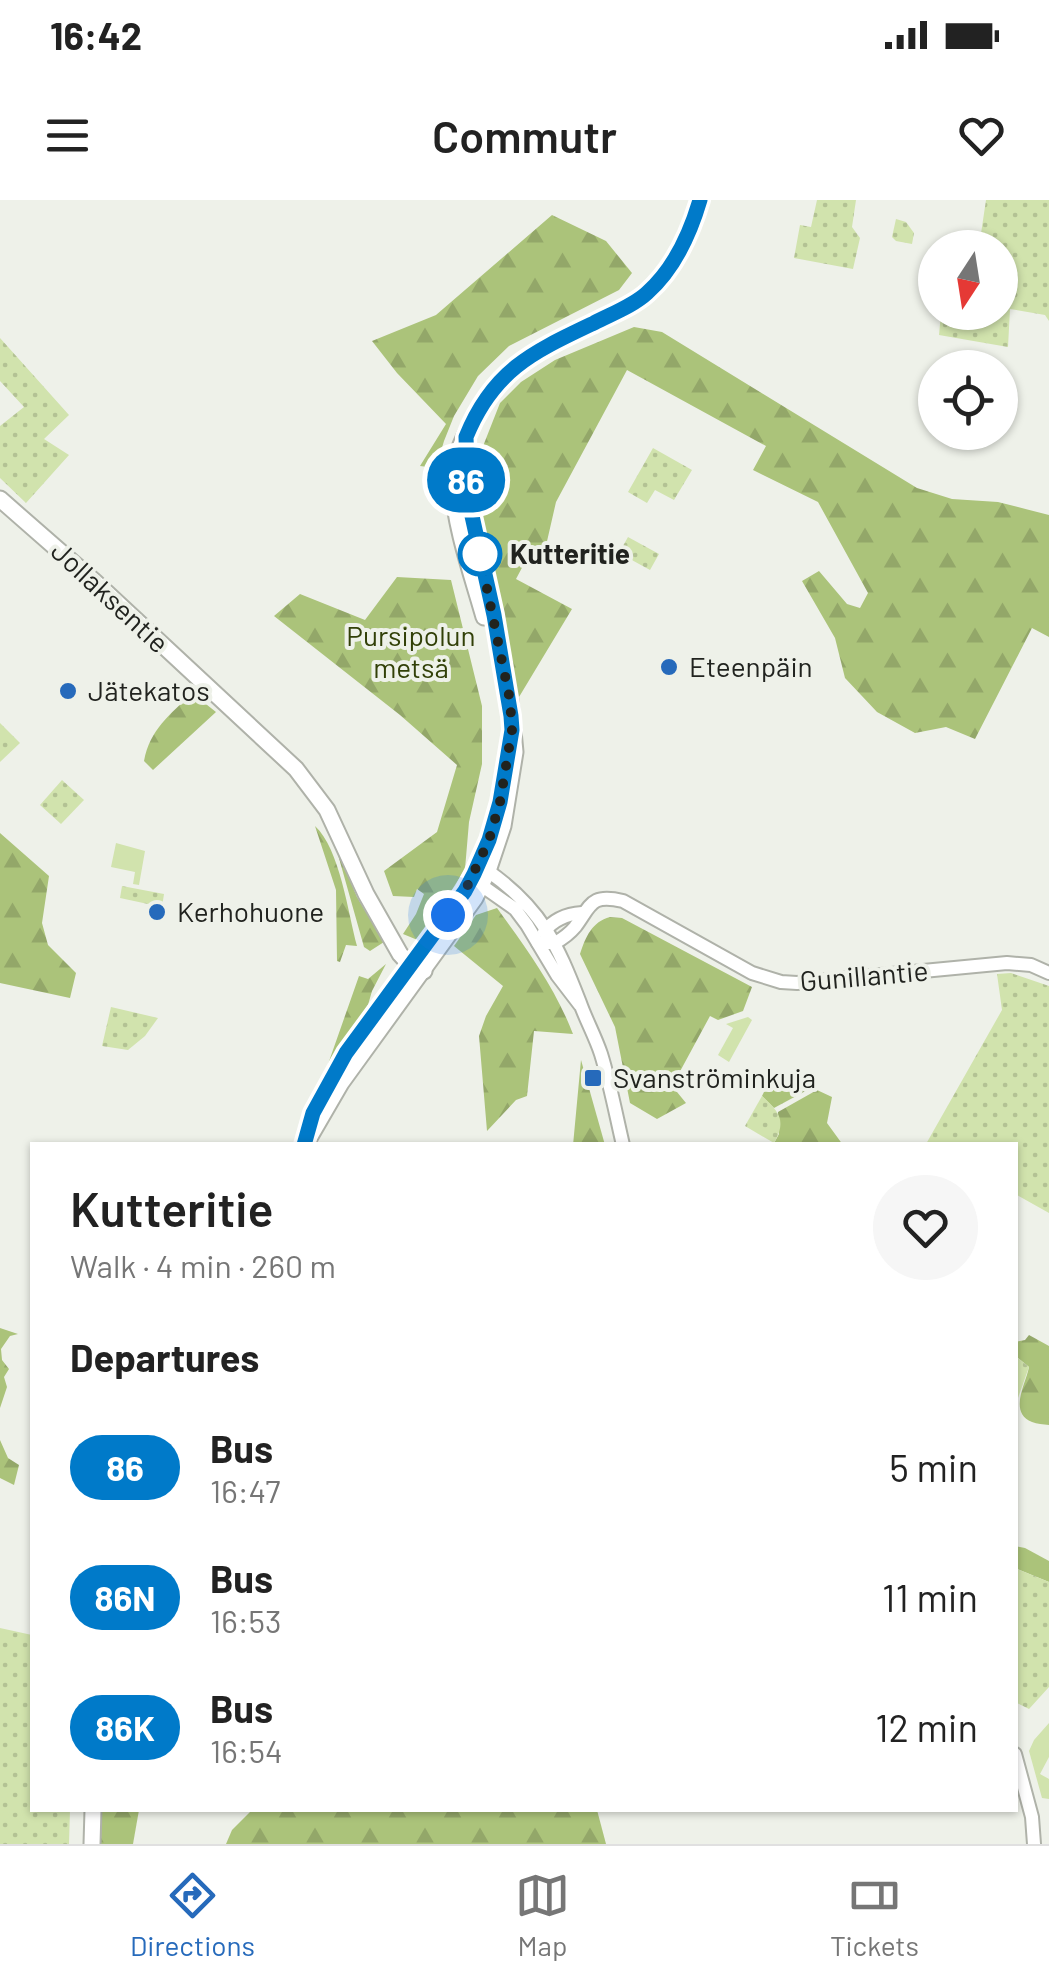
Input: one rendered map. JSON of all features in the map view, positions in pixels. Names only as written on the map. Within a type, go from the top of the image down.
[{"type":"main road","points":[[306,1142],[412,959],[475,898],[503,826],[515,752],[510,700],[468,498],[466,437],[483,404],[513,367],[530,354],[650,291],[682,246],[700,200]]},
{"type":"main road","name":"Jollaksentie","points":[[0,500],[96,583],[296,769],[327,810],[391,937],[412,959]]},
{"type":"main road","points":[[92,1844],[93,1812]]},
{"type":"street","points":[[481,877],[520,898],[555,944],[601,1054],[623,1142]]},
{"type":"street","points":[[481,877],[515,909],[580,1005]]},
{"type":"street","name":"Gunillantie","points":[[546,928],[570,914],[582,913],[598,900],[612,899],[623,901],[752,973],[781,982],[1007,963],[1049,972]]},
{"type":"street","points":[[538,943],[555,944],[578,924],[582,913]]},
{"type":"street","points":[[538,943],[546,928]]},
{"type":"street","points":[[1018,1765],[1032,1817],[1034,1844]]},
{"type":"green space","points":[[817,200],[856,200],[852,227],[860,238],[853,269],[794,258],[800,225],[811,227]]},
{"type":"green space","points":[[986,200],[1049,200],[1049,321],[1045,315],[1018,310],[1018,230],[982,230]]},
{"type":"green space","points":[[552,215],[606,241],[632,273],[619,290],[509,346],[478,376],[454,416],[436,468],[420,466],[446,424],[372,341],[436,315]]},
{"type":"green space","points":[[896,219],[906,222],[914,233],[912,244],[892,237]]},
{"type":"green space","points":[[634,327],[662,332],[917,488],[952,499],[998,502],[1049,515],[1049,637],[1032,628],[975,739],[946,727],[915,733],[877,712],[845,678],[835,638],[802,581],[819,571],[847,604],[860,608],[868,593],[818,502],[753,470],[766,446],[627,370],[556,502],[545,550],[525,562],[516,579],[572,609],[516,702],[497,611],[500,608],[487,534],[476,497],[476,464],[500,403],[521,382],[555,360]]},
{"type":"green space","points":[[939,330],[1009,330],[1008,347],[939,335]]},
{"type":"green space","points":[[0,338],[69,415],[44,439],[69,455],[26,503],[0,478],[0,426],[24,407],[0,381]]},
{"type":"green space","points":[[653,448],[692,470],[674,500],[655,490],[647,503],[628,492]]},
{"type":"green space","points":[[628,537],[659,554],[650,570],[619,553]]},
{"type":"green space","name":"Pursipolun metsä","points":[[397,577],[451,580],[482,706],[482,764],[469,822],[465,869],[420,941],[403,934],[424,894],[417,889],[414,897],[393,896],[384,871],[437,832],[457,765],[274,616],[300,594],[365,620]]},
{"type":"green space","points":[[192,693],[216,712],[153,770],[144,761],[151,740]]},
{"type":"green space","points":[[0,723],[20,743],[0,762]]},
{"type":"green space","points":[[62,780],[84,800],[61,824],[40,805]]},
{"type":"green space","points":[[315,826],[337,865],[357,946],[346,945],[340,962],[336,890]]},
{"type":"green space","points":[[0,833],[49,876],[42,923],[48,945],[76,973],[70,998],[0,983]]},
{"type":"green space","points":[[116,843],[145,851],[139,885],[133,884],[135,872],[111,867]]},
{"type":"green space","points":[[335,844],[357,897],[384,942],[370,951],[364,947]]},
{"type":"green space","points":[[122,886],[164,894],[162,907],[120,898]]},
{"type":"green space","points":[[497,908],[549,984],[573,1034],[534,1031],[527,1096],[516,1100],[487,1131],[479,1036],[503,986],[454,946],[476,915]]},
{"type":"green space","points":[[610,917],[622,918],[752,987],[743,1011],[718,1020],[710,1016],[671,1088],[686,1103],[657,1119],[630,1103],[615,1027],[580,954],[590,931]]},
{"type":"green space","points":[[386,964],[368,1005],[327,1067],[359,976],[368,979]]},
{"type":"green space","points":[[1011,973],[1049,986],[1049,1213],[1018,1196],[1018,1142],[927,1142],[1002,1010],[997,974]]},
{"type":"green space","points":[[111,1007],[158,1018],[128,1050],[102,1046]]},
{"type":"green space","points":[[748,1017],[752,1020],[729,1062],[718,1055],[733,1028],[726,1024]]},
{"type":"green space","points":[[581,1060],[604,1142],[573,1142]]},
{"type":"green space","points":[[784,1071],[813,1087],[774,1108],[762,1096],[769,1082]]},
{"type":"green space","points":[[817,1090],[832,1097],[827,1123],[841,1142],[775,1142],[779,1134],[778,1112]]},
{"type":"green space","points":[[762,1096],[780,1122],[774,1142],[745,1126]]},
{"type":"green space","points":[[0,1328],[18,1334],[10,1336],[1,1349],[2,1360],[9,1369],[4,1377],[7,1387],[0,1408]]},
{"type":"green space","points":[[1029,1335],[1049,1346],[1049,1425],[1032,1422],[1021,1412],[1020,1397],[1029,1367],[1018,1358],[1018,1341]]},
{"type":"green space","points":[[1018,1358],[1029,1367],[1018,1398]]},
{"type":"green space","points":[[0,1440],[8,1458],[19,1465],[14,1485],[0,1478]]},
{"type":"green space","points":[[1018,1547],[1049,1561],[1049,1582],[1018,1569]]},
{"type":"green space","points":[[1018,1569],[1049,1582],[1049,1687],[1029,1709],[1018,1704]]},
{"type":"green space","points":[[0,1628],[30,1635],[30,1812],[70,1812],[69,1844],[0,1844]]},
{"type":"green space","points":[[1049,1723],[1049,1757],[1040,1774],[1049,1779],[1049,1799],[1042,1798],[1029,1751]]},
{"type":"green space","points":[[100,1812],[139,1812],[133,1844],[98,1844]]},
{"type":"green space","points":[[250,1812],[598,1812],[606,1844],[226,1844],[232,1830]]},
{"type":"bus line","name":"86","points":[[305,1142],[313,1113],[346,1053],[465,891],[489,840],[500,802],[512,730],[510,700],[468,498],[469,429],[501,379],[530,354],[650,291],[682,246],[700,200]]},
{"type":"place","name":"Kutteritie","points":[[480,554]]},
{"type":"place","name":"Eteenpäin","points":[[669,667]]},
{"type":"place","name":"Jätekatos","points":[[68,691]]},
{"type":"place","name":"Kerhohuone","points":[[157,912]]},
{"type":"place","name":"Svanströminkuja","points":[[593,1078]]},
{"type":"route","points":[[448,915],[465,891],[489,840],[512,730],[510,700],[478,545],[480,554]]}]
